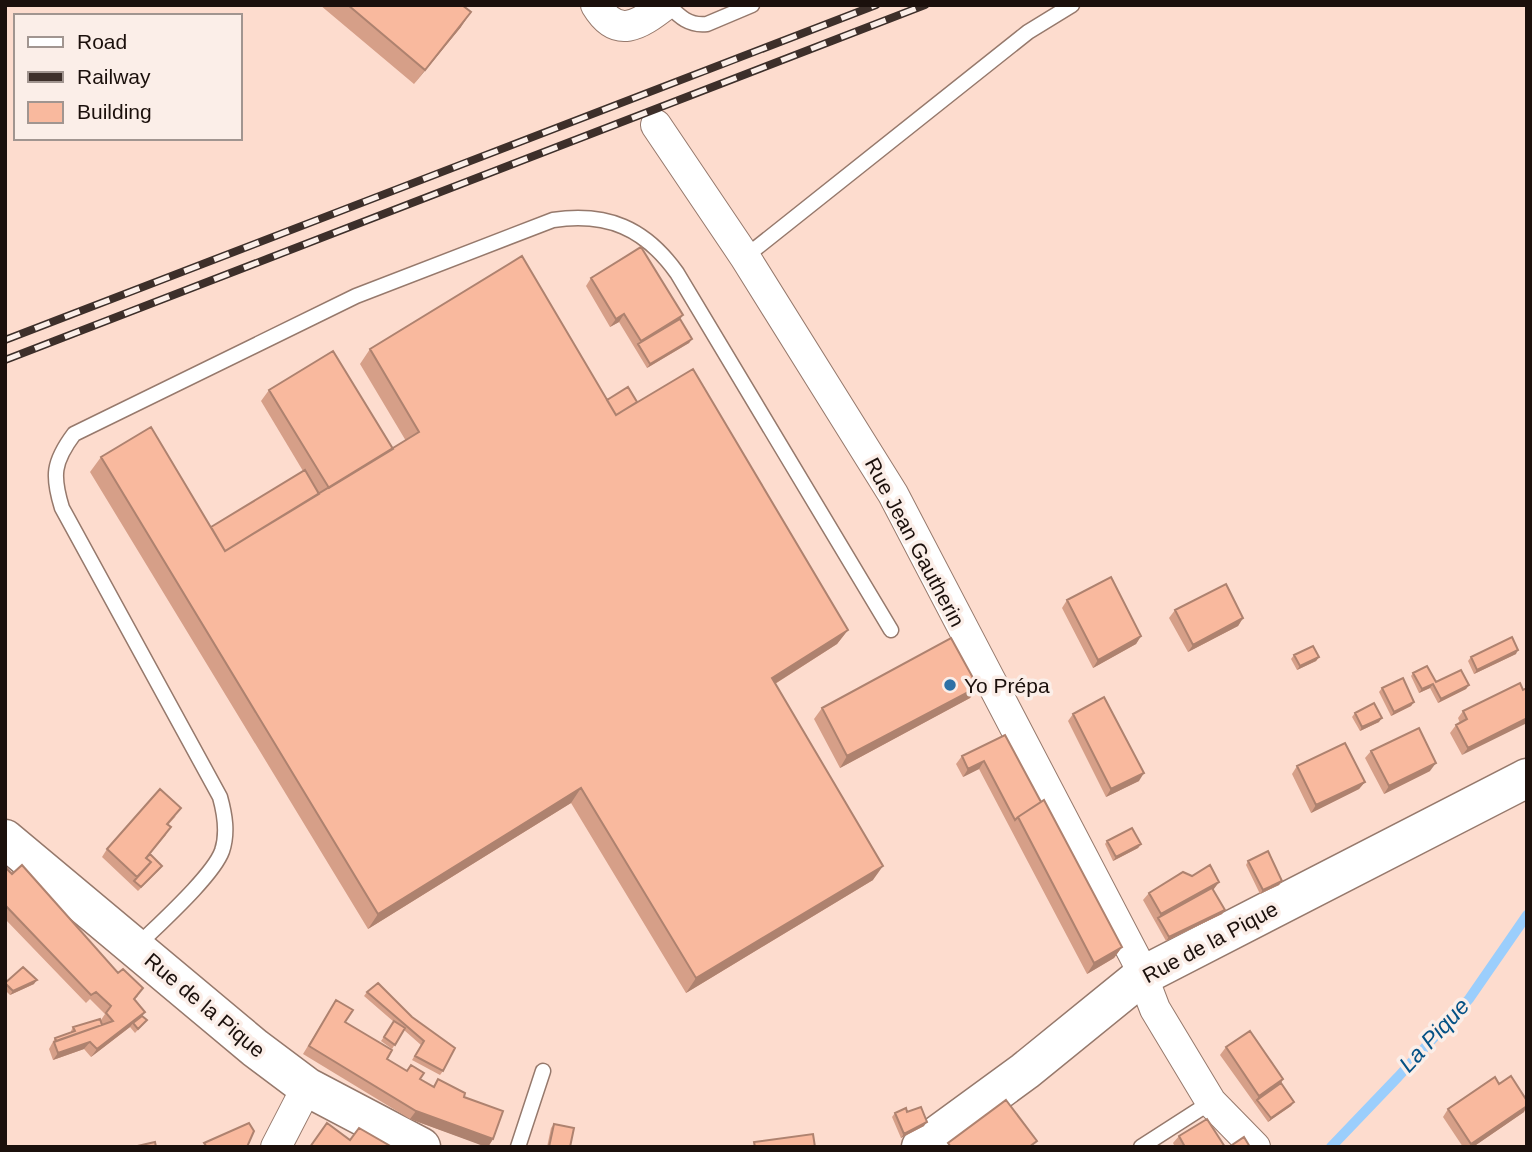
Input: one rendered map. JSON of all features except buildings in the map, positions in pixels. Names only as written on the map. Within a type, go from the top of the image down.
[{"type":"street","points":[[596,5],[608,21],[622,26],[634,25],[667,5]]},
{"type":"street","name":"Rue Jean Gautherin","points":[[656,125],[746,257],[893,494],[1132,952],[1155,1009],[1211,1102],[1255,1147]]},
{"type":"street","name":"Rue de la Pique","points":[[920,1147],[1025,1071],[1142,976],[1527,779]]},
{"type":"street","name":"Rue de la Pique","points":[[5,839],[255,1048],[307,1087],[421,1147]]},
{"type":"street","points":[[276,1147],[307,1087]]},
{"type":"lane","points":[[667,5],[684,20],[700,25],[752,5]]},
{"type":"lane","points":[[746,257],[1028,32],[1072,5]]},
{"type":"lane","points":[[135,948],[214,868],[223,845],[225,816],[220,797],[62,509],[55,486],[55,468],[62,450],[74,434],[356,296],[553,220],[576,217],[605,220],[626,227],[648,240],[666,257],[677,273],[891,630]]},
{"type":"lane","points":[[518,1147],[543,1071]]},
{"type":"lane","points":[[1141,1147],[1211,1102]]},
{"type":"waterway","name":"La Pique","points":[[1331,1147],[1469,999],[1527,915]]},
{"type":"railway","points":[[5,340],[876,5]]},
{"type":"railway","points":[[5,360],[925,5]]},
{"type":"place","name":"Yo Prépa","points":[[950,685]]}]
